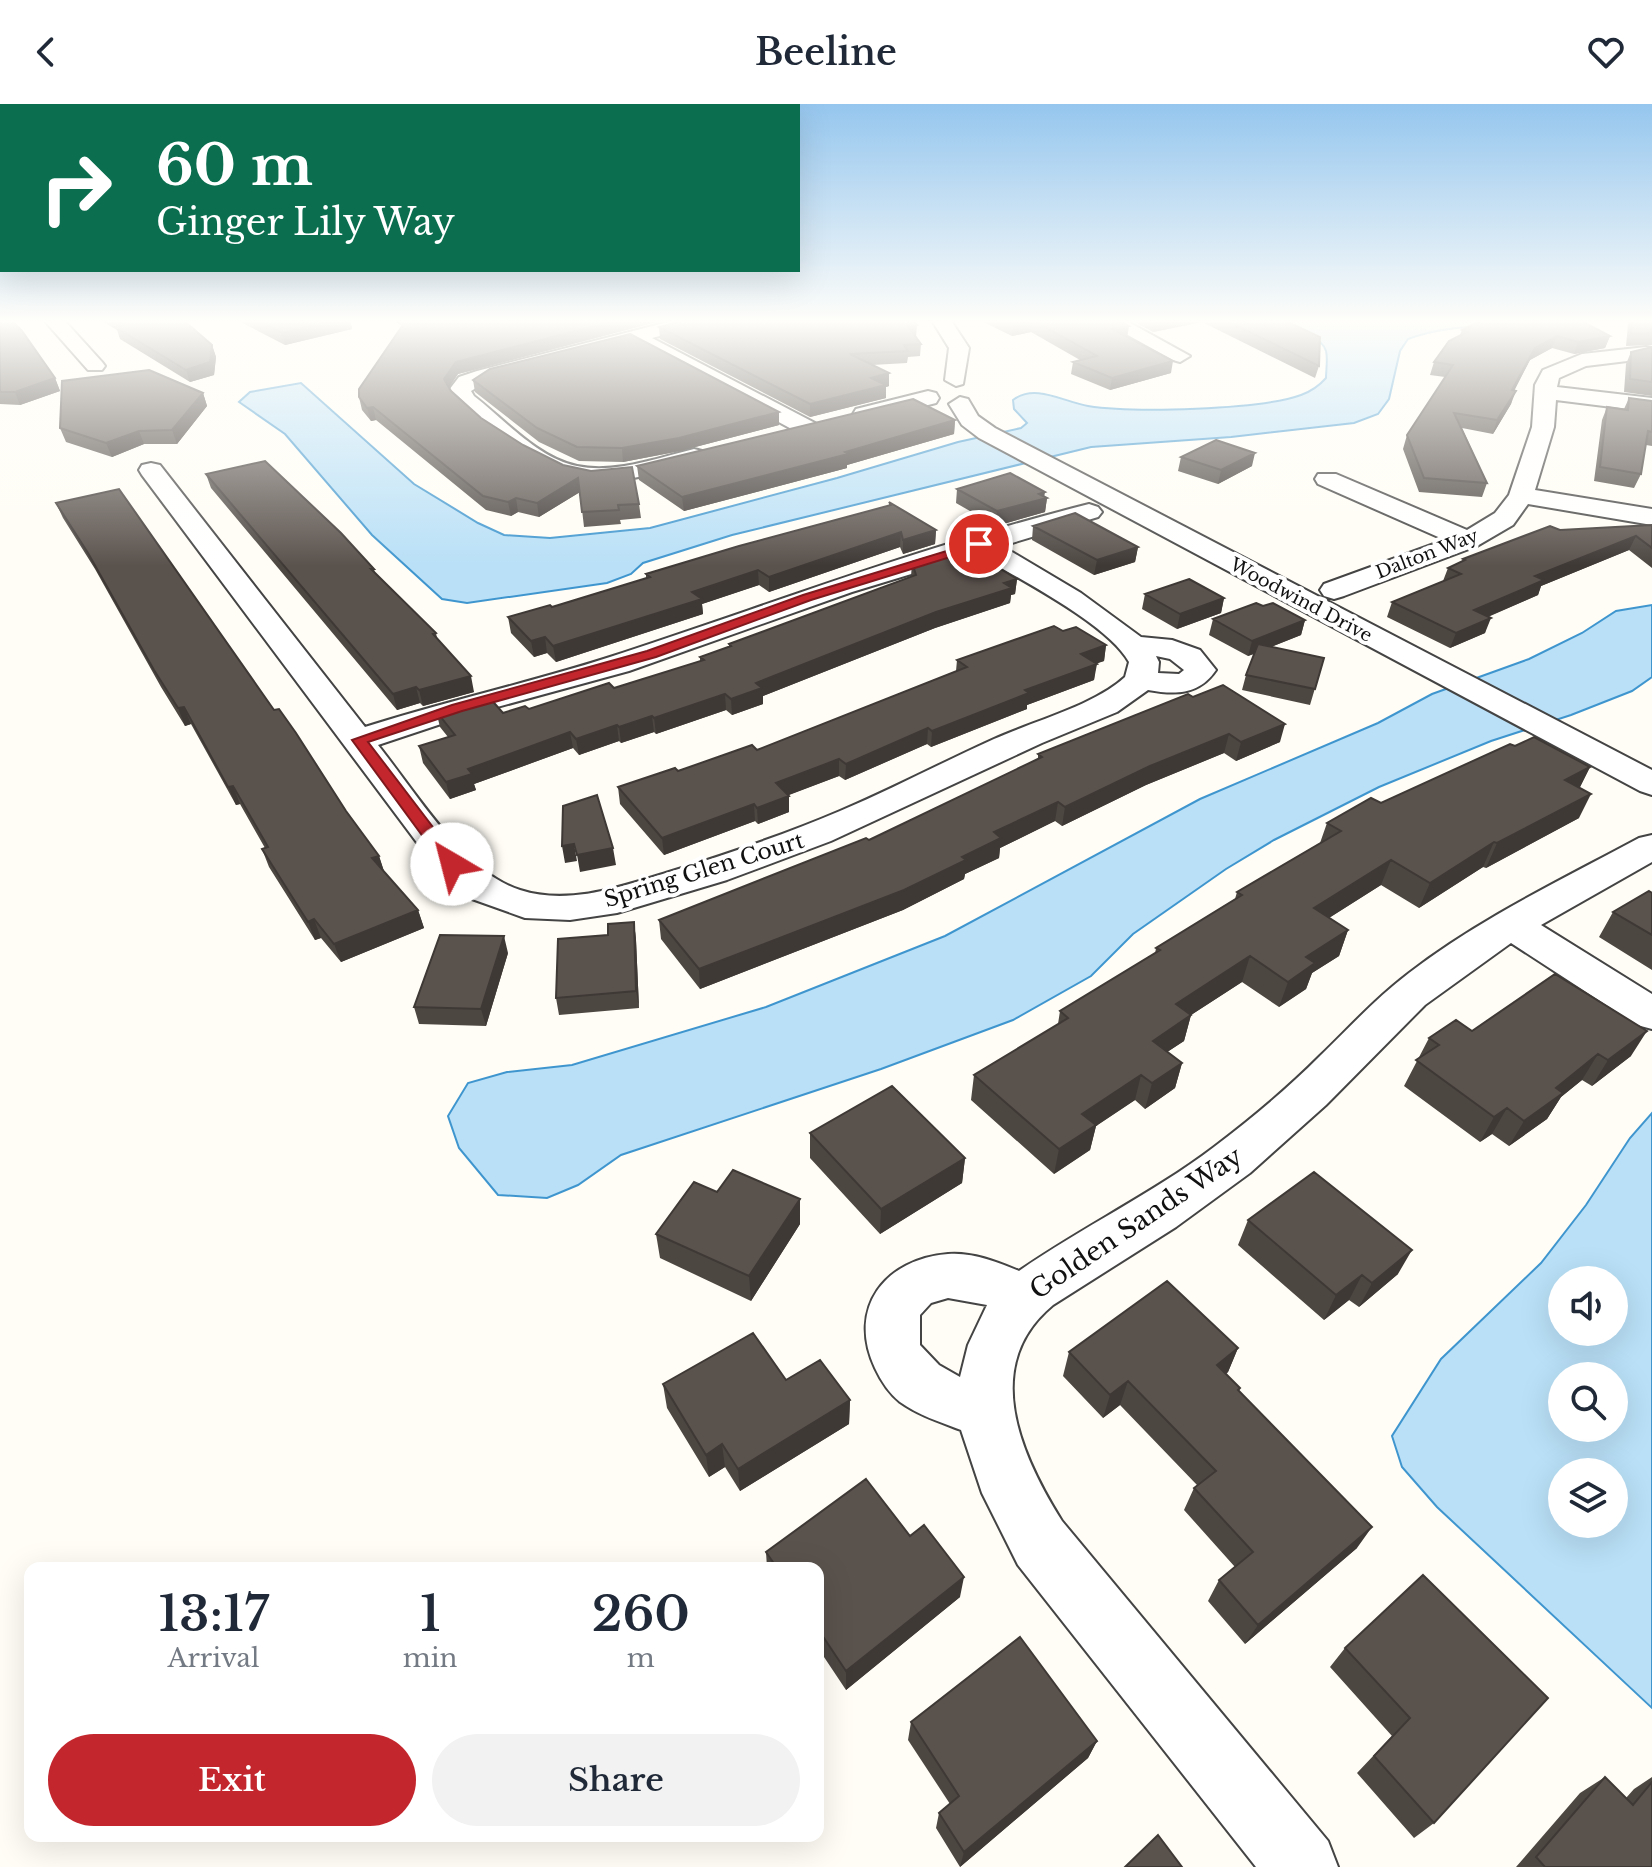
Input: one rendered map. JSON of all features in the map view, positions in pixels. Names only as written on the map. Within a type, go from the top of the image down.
[{"type":"street","points":[[469,401],[549,463],[568,471],[621,473],[721,449]]},
{"type":"street","points":[[773,401],[822,424]]},
{"type":"street","points":[[778,435],[915,401]]},
{"type":"street","name":"Woodwind Drive","points":[[969,401],[970,420],[987,433],[1040,462],[1096,503],[1132,511],[1283,590]]},
{"type":"street","name":"Dalton Way","points":[[1283,590],[1309,584],[1329,601],[1468,540],[1504,519],[1521,495],[1543,427],[1545,401]]},
{"type":"street","points":[[1622,401],[1652,405]]},
{"type":"street","name":"Spring Glen Court","points":[[151,470],[464,877],[504,899],[527,905],[582,907],[652,890],[800,841],[897,800],[1028,736],[1113,701],[1141,680]]},
{"type":"street","points":[[1327,479],[1468,540]]},
{"type":"street","points":[[1521,495],[1652,517]]},
{"type":"street","points":[[359,740],[457,708],[652,654],[819,593],[979,544],[1096,503]]},
{"type":"street","points":[[979,544],[1103,620],[1135,645],[1144,663],[1141,680],[1181,684],[1194,680],[1200,670],[1192,658],[1183,653],[1135,645]]},
{"type":"street","name":"Woodwind Drive","points":[[1329,601],[1456,680],[1652,784]]},
{"type":"street","name":"Golden Sands Way","points":[[1302,1867],[1040,1543],[1012,1496],[995,1456],[984,1413],[986,1379],[995,1344],[1025,1297],[1200,1184],[1291,1111],[1371,1029],[1425,982],[1512,925],[1652,846]]},
{"type":"street","points":[[1512,925],[1652,1014]]},
{"type":"street","points":[[984,1413],[914,1380],[900,1365],[890,1346],[889,1323],[896,1305],[909,1290],[927,1279],[967,1276],[1025,1297]]},
{"type":"water","points":[[321,401],[414,484],[478,523],[504,535],[550,538],[650,528],[958,442],[1021,428],[1027,423],[1014,409],[1013,401],[1072,401],[1108,408],[1164,410],[1387,401],[1378,414],[1354,423],[1231,437],[1091,447],[732,535],[643,563],[631,574],[607,583],[467,603],[442,599],[372,535],[285,434],[239,402]]},
{"type":"water","points":[[1652,605],[1652,677],[1632,691],[1491,741],[1379,787],[1274,840],[1226,869],[1133,934],[1091,976],[1013,1020],[881,1069],[621,1155],[578,1185],[547,1198],[498,1195],[459,1148],[448,1116],[468,1083],[507,1072],[572,1065],[766,1007],[945,936],[1200,799],[1378,723],[1432,694],[1529,659],[1582,633],[1616,611]]},
{"type":"water","points":[[1652,1113],[1652,1708],[1437,1507],[1402,1467],[1392,1436],[1441,1359],[1541,1263],[1586,1205],[1630,1138]]},
{"type":"building","points":[[61,401],[196,401],[172,430],[139,431],[106,443],[60,428]]},
{"type":"building","points":[[362,401],[462,401],[481,418],[523,445],[563,465],[591,471],[632,467],[639,504],[618,505],[619,510],[582,512],[578,478],[537,503],[516,498],[508,502],[483,496],[373,407],[367,408]]},
{"type":"building","points":[[501,401],[759,401],[779,412],[679,438],[622,448],[577,447],[537,428]]},
{"type":"building","points":[[904,401],[918,401],[955,420],[845,452],[848,454],[682,497],[637,466]]},
{"type":"building","points":[[1429,401],[1509,401],[1497,420],[1454,413],[1487,483],[1424,478],[1407,435]]},
{"type":"building","points":[[1629,401],[1652,401],[1652,432],[1648,431],[1641,474],[1600,467],[1607,407],[1628,410]]},
{"type":"building","points":[[1216,440],[1255,453],[1221,470],[1181,457]]},
{"type":"building","points":[[265,461],[341,533],[374,569],[371,569],[436,633],[433,634],[471,676],[393,694],[206,474]]},
{"type":"building","points":[[1010,473],[1045,492],[1039,494],[1047,498],[997,511],[957,489]]},
{"type":"building","points":[[119,489],[274,710],[279,709],[296,733],[379,856],[372,858],[418,910],[334,944],[314,919],[308,922],[262,849],[268,847],[233,786],[228,787],[184,707],[178,708],[154,670],[56,503]]},
{"type":"building","points":[[889,502],[936,530],[903,540],[901,532],[769,577],[758,570],[692,592],[702,599],[553,646],[545,637],[531,641],[508,617],[650,577],[646,574],[739,546],[891,505]]},
{"type":"building","points":[[1075,513],[1138,547],[1097,560],[1033,526]]},
{"type":"building","points":[[1652,525],[1652,548],[1636,536],[1535,576],[1544,580],[1474,610],[1491,618],[1456,633],[1392,602],[1461,574],[1448,568],[1463,559],[1550,526],[1560,530]]},
{"type":"building","points":[[964,547],[1017,579],[1004,583],[1012,588],[936,612],[756,683],[762,688],[731,699],[725,694],[654,718],[617,725],[576,739],[570,732],[468,769],[472,774],[446,782],[419,746],[455,735],[436,711],[488,696],[503,713],[525,706],[529,709],[609,683],[614,688],[704,660],[700,657],[731,646],[729,644],[916,575],[912,562]]},
{"type":"building","points":[[1189,579],[1224,598],[1180,614],[1145,594]]},
{"type":"building","points":[[1256,603],[1263,606],[1273,603],[1305,620],[1252,641],[1213,619]]},
{"type":"building","points":[[1054,626],[1063,631],[1076,627],[1106,645],[1081,654],[1097,664],[1025,690],[1029,693],[932,731],[928,728],[846,764],[839,759],[776,783],[789,796],[757,808],[754,804],[662,838],[618,787],[675,768],[678,771],[752,745],[757,750],[967,667],[957,660]]},
{"type":"building","points":[[1258,644],[1324,658],[1315,689],[1246,675]]},
{"type":"building","points":[[1223,685],[1285,724],[1241,742],[1229,734],[1150,766],[1065,807],[1058,802],[994,832],[1001,838],[962,857],[966,860],[904,890],[699,969],[659,920],[866,838],[869,840],[1042,757],[1038,754],[1188,694],[1193,697]]},
{"type":"building","points":[[1534,737],[1590,767],[1565,780],[1591,794],[1494,842],[1430,883],[1391,860],[1314,908],[1348,930],[1306,957],[1315,963],[1288,982],[1250,956],[1176,1004],[1191,1015],[1153,1041],[1182,1063],[1152,1083],[1141,1075],[1082,1114],[1096,1125],[1059,1149],[974,1075],[1068,1018],[1060,1011],[1242,895],[1237,892],[1341,831],[1327,823],[1371,798],[1381,803],[1510,744],[1515,746]]},
{"type":"building","points":[[597,795],[613,848],[577,855],[574,844],[562,846],[563,806]]},
{"type":"building","points":[[1649,891],[1652,893],[1652,935],[1613,912]]},
{"type":"building","points":[[634,922],[636,991],[556,998],[558,939],[608,935],[608,924]]},
{"type":"building","points":[[440,935],[504,936],[481,1009],[414,1007]]},
{"type":"building","points":[[1555,974],[1647,1031],[1608,1060],[1598,1054],[1556,1088],[1563,1093],[1524,1121],[1507,1108],[1494,1117],[1416,1060],[1439,1045],[1429,1038],[1456,1020],[1472,1031]]},
{"type":"building","points":[[892,1086],[965,1158],[881,1209],[810,1133]]},
{"type":"building","points":[[733,1170],[800,1199],[749,1276],[656,1234],[694,1182],[717,1192]]},
{"type":"building","points":[[1314,1172],[1412,1250],[1372,1283],[1362,1275],[1336,1295],[1248,1220]]},
{"type":"building","points":[[1167,1281],[1238,1348],[1217,1365],[1372,1527],[1258,1625],[1219,1580],[1253,1552],[1194,1488],[1216,1471],[1128,1381],[1110,1395],[1069,1352]]},
{"type":"building","points":[[753,1333],[786,1380],[820,1360],[850,1400],[738,1469],[722,1444],[706,1455],[663,1384]]},
{"type":"building","points":[[866,1479],[910,1536],[924,1525],[964,1577],[846,1671],[824,1638],[824,1562],[773,1562],[766,1552]]},
{"type":"building","points":[[1423,1575],[1548,1698],[1434,1823],[1374,1756],[1410,1718],[1345,1648]]},
{"type":"building","points":[[1020,1637],[1097,1741],[964,1852],[939,1813],[959,1796],[911,1722]]},
{"type":"building","points":[[1605,1777],[1633,1805],[1652,1782],[1652,1867],[1545,1867],[1536,1857]]},
{"type":"building","points":[[1158,1835],[1182,1867],[1125,1867]]},
{"type":"route","points":[[452,864],[359,740],[457,708],[652,654],[807,597],[979,544]]}]
